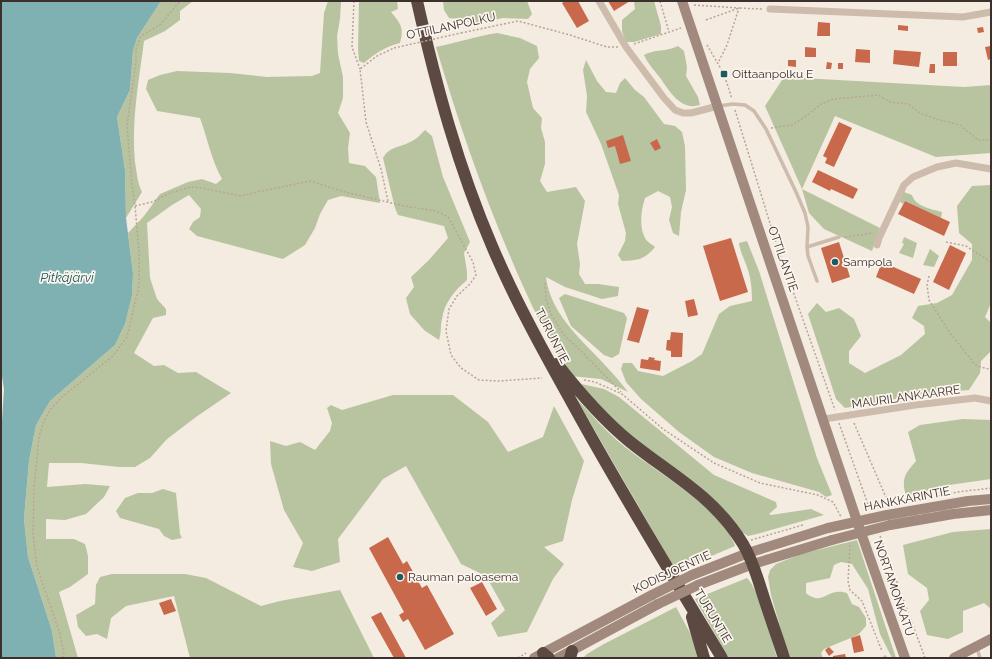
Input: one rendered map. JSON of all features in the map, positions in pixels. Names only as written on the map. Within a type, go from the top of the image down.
[{"type":"highway","name":"TURUNTIE","points":[[417,1],[452,138],[492,247],[537,340],[605,463],[722,658]]},
{"type":"highway","points":[[537,340],[605,421],[630,442],[712,504],[728,523],[745,548],[753,564],[784,658]]},
{"type":"highway","points":[[688,602],[704,658]]},
{"type":"main road","name":"OTTILANTIE","points":[[682,1],[859,526]]},
{"type":"main road","name":"HANKKARINTIE","points":[[828,528],[887,515],[968,501],[991,500]]},
{"type":"main road","name":"HANKKARINTIE","points":[[832,540],[890,525],[953,514],[991,510]]},
{"type":"main road","name":"NORTAMONKATU","points":[[859,526],[905,658]]},
{"type":"main road","name":"KODISJOENTIE","points":[[543,657],[652,595],[745,548],[828,528]]},
{"type":"main road","name":"KODISJOENTIE","points":[[558,658],[571,654],[658,604],[698,585],[753,564],[832,540]]},
{"type":"main road","points":[[954,658],[991,639]]},
{"type":"street","points":[[599,1],[626,47],[664,98],[675,110],[690,113],[718,106]]},
{"type":"street","points":[[770,9],[963,17],[991,12]]},
{"type":"street","points":[[877,245],[904,185],[913,177],[937,167],[956,163],[991,169]]},
{"type":"street","name":"MAURILANKAARRE","points":[[824,419],[915,405],[975,398],[991,402]]},
{"type":"lane","points":[[718,106],[733,104],[746,105],[754,111],[766,129],[805,213],[808,227],[808,256],[817,281]]},
{"type":"lane","points":[[807,247],[839,238]]},
{"type":"lane","points":[[976,647],[980,658]]},
{"type":"path","points":[[63,658],[64,654],[60,634],[38,567],[33,534],[34,487],[39,437],[50,410],[62,397],[112,356],[128,337],[139,286],[139,251],[127,125],[136,61],[136,49],[141,36],[161,24],[180,1]]},
{"type":"path","points":[[354,1],[352,47],[360,69],[366,122],[381,169],[388,201]]},
{"type":"path","points":[[660,1],[669,32]]},
{"type":"path","points":[[693,1],[694,5],[770,9]]},
{"type":"path","points":[[706,20],[739,8]]},
{"type":"path","points":[[718,63],[727,45],[739,8]]},
{"type":"path","name":"OTTILANPOLKU","points":[[360,69],[378,56],[394,48],[518,21],[570,35],[606,47],[626,47],[681,28]]},
{"type":"path","points":[[707,45],[724,74],[778,249],[870,511]]},
{"type":"path","points":[[766,129],[792,125],[821,104],[834,99],[878,95],[890,102],[908,104],[920,113],[936,119],[960,125],[978,140],[991,140]]},
{"type":"path","points":[[135,206],[152,202],[170,193],[191,187],[241,196],[310,181],[345,192],[404,206],[436,211],[448,218],[473,262],[476,275],[470,284],[457,296],[448,309],[446,331],[451,356],[461,368],[479,380],[498,381],[542,378]]},
{"type":"path","points":[[839,238],[882,231]]},
{"type":"path","points":[[946,242],[966,246],[991,262]]},
{"type":"path","points":[[929,276],[927,285],[929,300],[950,333],[977,366],[989,369]]},
{"type":"path","points":[[545,283],[546,300],[551,314],[564,335],[622,394],[663,428],[714,463],[760,483],[818,495],[833,502],[844,521]]},
{"type":"path","points":[[583,380],[595,382],[622,394]]},
{"type":"path","points":[[851,416],[885,494],[892,505]]},
{"type":"path","points":[[745,548],[758,537],[805,525]]},
{"type":"path","points":[[878,533],[925,658]]},
{"type":"path","points":[[850,544],[848,581],[850,590],[862,601],[885,658]]},
{"type":"green space","points":[[161,1],[193,1],[180,11],[180,20],[165,31],[144,41],[136,101],[134,131],[135,162],[138,181],[142,192],[126,218],[125,170],[117,117],[130,90],[133,49],[137,38]]},
{"type":"green space","points":[[328,1],[341,1],[337,36],[338,54],[343,77],[343,98],[338,113],[350,133],[348,148],[349,163],[365,166],[376,177],[380,203],[341,196],[328,200],[305,245],[283,259],[197,236],[189,229],[193,222],[200,217],[201,209],[189,195],[147,223],[150,278],[157,299],[166,309],[166,315],[153,318],[134,353],[154,366],[164,365],[178,373],[196,372],[231,393],[167,439],[150,458],[135,467],[81,463],[49,463],[47,487],[85,484],[110,486],[104,497],[86,514],[65,520],[46,519],[46,539],[74,539],[85,544],[88,556],[88,574],[70,587],[59,592],[78,658],[56,658],[52,631],[28,557],[24,519],[29,461],[36,425],[50,401],[115,345],[125,324],[132,296],[133,273],[128,233],[144,216],[160,194],[188,182],[202,179],[216,184],[222,179],[212,157],[200,118],[157,111],[146,89],[148,80],[160,75],[177,71],[230,73],[267,77],[312,76],[320,73],[324,13]]},
{"type":"green space","points":[[359,1],[397,1],[398,9],[391,12],[402,29],[400,43],[381,50],[364,63],[359,61]]},
{"type":"green space","points":[[443,1],[527,1],[532,14],[528,19],[503,18],[475,24],[460,19],[449,18],[444,10]]},
{"type":"green space","points":[[634,1],[654,1],[661,26],[661,34],[634,42],[626,42],[622,31],[622,20],[635,9]]},
{"type":"green space","points":[[497,33],[520,38],[537,46],[539,58],[530,69],[527,82],[533,108],[542,118],[541,128],[545,142],[545,164],[540,181],[547,192],[576,187],[585,201],[577,244],[580,264],[579,274],[585,284],[619,287],[618,296],[602,299],[565,287],[546,277],[549,292],[563,319],[628,392],[601,379],[571,376],[545,332],[517,272],[479,179],[452,100],[436,47]]},
{"type":"green space","points":[[678,46],[684,51],[687,67],[686,76],[698,97],[700,105],[687,105],[672,95],[644,55]]},
{"type":"green space","points":[[586,60],[597,81],[606,92],[616,93],[620,83],[625,78],[635,90],[644,97],[664,124],[675,126],[682,132],[685,146],[686,190],[681,212],[679,236],[673,233],[669,220],[672,207],[670,197],[658,191],[645,198],[642,208],[641,224],[643,234],[648,242],[655,247],[648,255],[637,260],[622,261],[618,255],[625,241],[626,233],[618,204],[619,195],[601,144],[586,112],[587,96],[583,70]]},
{"type":"green space","points":[[784,77],[964,87],[991,85],[991,153],[936,157],[835,116],[802,189],[765,106]]},
{"type":"green space","points":[[425,130],[432,136],[443,177],[470,242],[464,253],[467,280],[454,293],[445,308],[441,322],[439,340],[424,330],[410,314],[406,298],[414,287],[411,277],[429,260],[448,238],[444,226],[398,215],[383,158],[389,151],[414,140]]},
{"type":"green space","points":[[991,185],[991,303],[985,317],[991,323],[991,351],[981,361],[980,373],[969,390],[923,394],[845,408],[836,399],[808,314],[817,303],[826,312],[839,308],[854,319],[861,336],[849,351],[849,363],[865,373],[901,355],[925,334],[924,326],[912,318],[918,306],[937,303],[952,295],[972,260],[972,244],[959,233],[957,206],[972,186]]},
{"type":"green space","points":[[802,189],[880,228],[872,251],[824,229],[809,213]]},
{"type":"green space","points":[[901,191],[912,195],[916,202],[928,208],[942,212],[941,218],[905,201],[903,204],[896,199]]},
{"type":"green space","points":[[904,237],[917,243],[913,258],[899,253],[904,244],[902,243]]},
{"type":"green space","points":[[747,241],[759,271],[817,458],[832,495],[826,497],[819,492],[752,473],[714,457],[679,432],[641,399],[626,382],[621,369],[623,363],[632,363],[638,371],[663,376],[702,354],[719,314],[730,306],[752,301],[749,275],[739,243]]},
{"type":"green space","points":[[930,249],[939,256],[934,267],[923,265]]},
{"type":"green space","points":[[565,294],[624,313],[627,318],[619,354],[612,358],[604,355],[571,326],[559,298]]},
{"type":"green space","points":[[581,384],[604,389],[619,397],[714,475],[776,502],[777,507],[769,514],[771,515],[811,509],[824,515],[748,536],[740,531],[615,424]]},
{"type":"green space","points":[[393,395],[453,395],[488,422],[508,452],[543,437],[554,406],[584,461],[572,500],[563,541],[544,547],[564,564],[553,579],[527,632],[498,637],[491,623],[505,610],[486,576],[461,564],[406,466],[383,479],[338,539],[340,562],[312,571],[293,567],[303,543],[284,510],[271,464],[270,441],[286,446],[300,442],[315,450],[330,431],[332,423],[327,408],[331,405],[342,410]]},
{"type":"green space","points":[[576,398],[618,442],[670,479],[703,505],[728,532],[735,546],[676,571]]},
{"type":"green space","points":[[963,419],[991,420],[991,479],[949,485],[906,496],[904,480],[909,469],[916,461],[908,432],[920,425]]},
{"type":"green space","points":[[163,489],[176,493],[180,534],[182,538],[172,540],[164,536],[159,529],[120,518],[116,511],[125,498],[138,493],[152,493]]},
{"type":"green space","points":[[991,529],[991,609],[984,603],[963,611],[963,632],[948,639],[927,635],[920,611],[929,600],[927,588],[908,574],[903,545],[953,532]]},
{"type":"green space","points":[[857,540],[896,658],[892,658],[880,634],[868,589],[852,564],[841,562],[834,565],[830,578],[806,583],[806,593],[814,598],[819,598],[837,592],[847,593],[852,604],[859,607],[866,618],[866,626],[858,635],[824,649],[821,653],[823,658],[789,658],[771,595],[768,577],[770,570],[776,564],[801,554]]},
{"type":"green space","points":[[112,574],[185,574],[206,578],[261,606],[340,590],[374,658],[190,658],[174,596],[126,606],[111,618],[107,639],[97,634],[86,636],[78,627],[76,615],[95,604],[96,585],[100,577]]},
{"type":"green space","points":[[747,578],[752,584],[761,604],[777,658],[729,658],[695,599]]},
{"type":"green space","points":[[676,607],[690,633],[700,658],[583,658],[604,644]]},
{"type":"water","name":"Pitkäjärvi","points":[[1,1],[161,1],[137,38],[133,50],[130,90],[117,117],[125,170],[126,218],[133,273],[132,296],[125,324],[115,345],[50,401],[36,425],[29,461],[24,519],[28,557],[52,631],[56,658],[1,658],[1,437],[4,389],[1,370]]},
{"type":"building","points":[[565,1],[578,1],[589,21],[577,28],[562,3]]},
{"type":"building","points":[[608,1],[630,1],[614,11]]},
{"type":"building","points":[[818,22],[830,23],[830,36],[817,36]]},
{"type":"building","points":[[898,25],[908,26],[908,31],[898,30]]},
{"type":"building","points":[[983,27],[984,32],[978,33],[977,28]]},
{"type":"building","points":[[991,46],[991,59],[988,60],[985,47]]},
{"type":"building","points":[[805,47],[816,48],[816,57],[805,57]]},
{"type":"building","points":[[856,49],[870,50],[870,63],[855,62]]},
{"type":"building","points":[[894,50],[921,52],[919,67],[893,64]]},
{"type":"building","points":[[943,52],[957,52],[957,66],[943,66]]},
{"type":"building","points":[[788,60],[796,60],[796,67],[788,66]]},
{"type":"building","points":[[827,62],[832,63],[831,69],[826,69]]},
{"type":"building","points":[[838,63],[843,63],[843,69],[838,69]]},
{"type":"building","points":[[930,64],[935,64],[935,73],[929,73]]},
{"type":"building","points":[[839,122],[852,128],[834,167],[825,163],[827,158],[823,156]]},
{"type":"building","points":[[623,135],[631,161],[620,164],[615,146],[608,148],[606,141]]},
{"type":"building","points":[[657,139],[661,148],[655,151],[650,143]]},
{"type":"building","points":[[818,170],[858,189],[853,199],[831,189],[830,191],[812,182]]},
{"type":"building","points":[[905,201],[950,222],[944,236],[898,214]]},
{"type":"building","points":[[731,238],[748,292],[720,301],[703,246]]},
{"type":"building","name":"Sampola","points":[[839,242],[850,277],[832,283],[821,248]]},
{"type":"building","points":[[950,245],[966,253],[949,290],[933,282]]},
{"type":"building","points":[[882,262],[921,279],[914,294],[876,277]]},
{"type":"building","points":[[694,299],[698,315],[688,317],[685,301]]},
{"type":"building","points":[[637,307],[649,310],[639,343],[627,340]]},
{"type":"building","points":[[671,332],[683,333],[682,357],[671,357],[671,351],[666,350],[667,340],[670,340]]},
{"type":"building","points":[[649,357],[655,358],[654,360],[661,361],[660,371],[640,368],[641,359],[648,360]]},
{"type":"building","points":[[388,537],[403,564],[407,561],[422,588],[427,585],[454,634],[425,650],[408,619],[403,622],[399,615],[404,612],[369,548]]},
{"type":"building","points":[[482,582],[497,609],[486,616],[470,588]]},
{"type":"building","points":[[171,599],[176,611],[164,615],[159,603]]},
{"type":"building","points":[[381,612],[406,658],[394,658],[371,617]]},
{"type":"building","points":[[860,635],[864,651],[854,653],[851,638]]},
{"type":"building","points":[[829,647],[834,652],[829,656],[825,650]]},
{"type":"building","points":[[845,654],[846,658],[833,658],[833,656]]},
{"type":"place","name":"Oittaanpolku E","points":[[724,74]]},
{"type":"place","name":"Sampola","points":[[835,262]]},
{"type":"place","name":"Rauman paloasema","points":[[400,577]]}]
